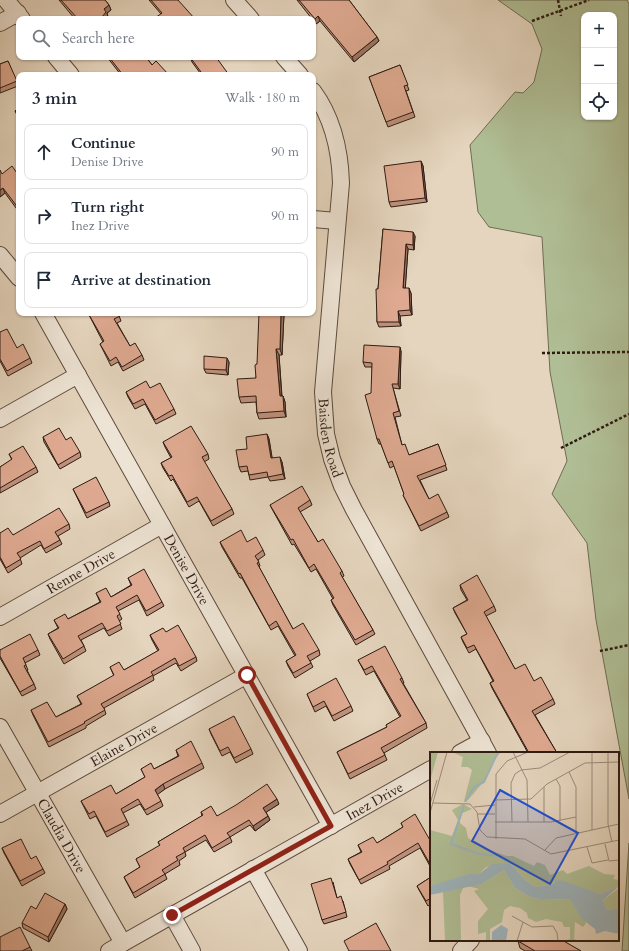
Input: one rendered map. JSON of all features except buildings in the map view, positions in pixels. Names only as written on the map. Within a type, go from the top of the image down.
[{"type":"street","points":[[6,0],[20,16]]},
{"type":"street","points":[[234,0],[248,16]]},
{"type":"street","points":[[0,23],[16,17]]},
{"type":"street","points":[[59,60],[69,72]]},
{"type":"street","points":[[287,60],[297,72]]},
{"type":"street","name":"Baisden Road","points":[[316,95],[330,121],[337,142],[341,183],[323,392],[326,434],[332,459],[342,486],[354,510],[485,747]]},
{"type":"street","points":[[316,219],[338,221]]},
{"type":"street","points":[[0,255],[16,274]]},
{"type":"street","name":"Denise Drive","points":[[45,316],[331,826]]},
{"type":"street","points":[[0,419],[78,374]]},
{"type":"street","name":"Renne Drive","points":[[0,617],[162,525]]},
{"type":"street","name":"Elaine Drive","points":[[0,814],[247,675]]},
{"type":"street","name":"Claudia Drive","points":[[0,727],[37,794],[116,947]]},
{"type":"street","points":[[464,752],[485,747]]},
{"type":"street","name":"Inez Drive","points":[[116,947],[430,770]]},
{"type":"street","points":[[253,869],[299,951]]},
{"type":"street","points":[[172,915],[192,951]]},
{"type":"street","points":[[461,951],[470,941]]},
{"type":"path","points":[[558,0],[561,16]]},
{"type":"path","points":[[532,21],[589,0]]},
{"type":"path","points":[[542,353],[629,352]]},
{"type":"path","points":[[561,448],[629,414]]},
{"type":"path","points":[[600,651],[629,645]]},
{"type":"green space","points":[[498,0],[627,0],[629,4],[629,799],[596,620],[587,543],[552,494],[567,461],[550,372],[542,237],[489,227],[478,212],[470,145],[515,92],[523,93],[534,82],[542,49],[532,24]]},
{"type":"green space","points":[[629,843],[629,951],[622,951]]},
{"type":"route","points":[[172,915],[331,826],[247,675]]}]
